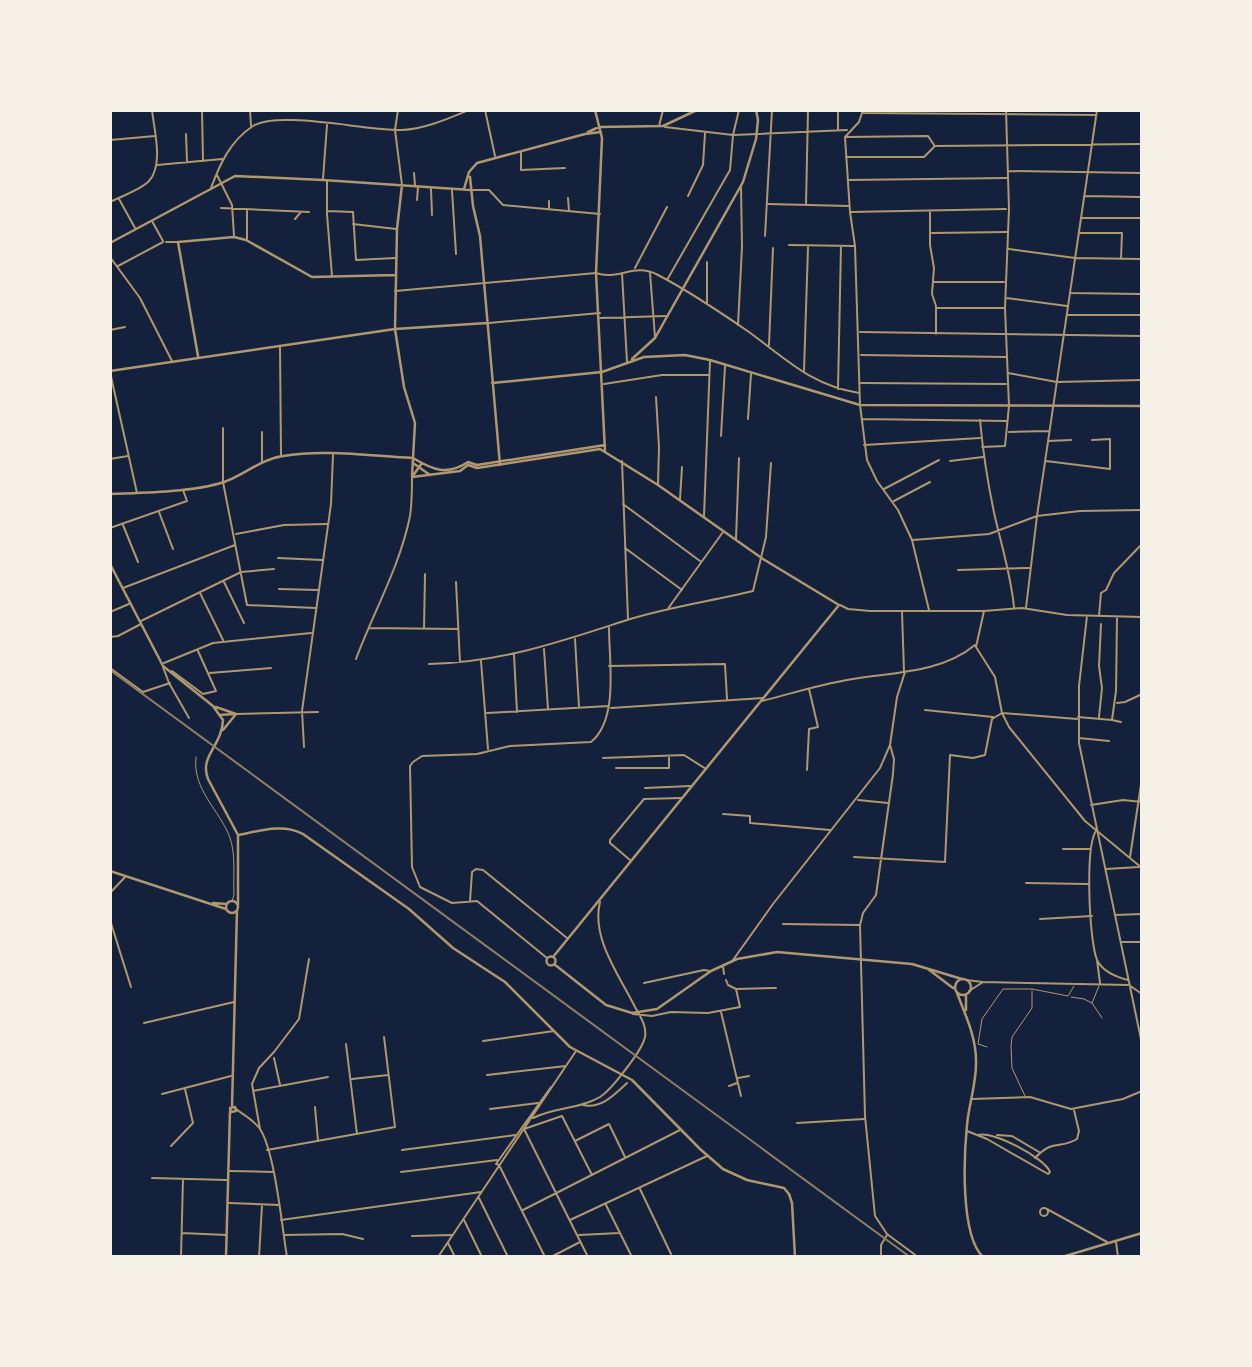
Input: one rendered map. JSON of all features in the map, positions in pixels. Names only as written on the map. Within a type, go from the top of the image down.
[{"type":"street","points":[[110,202],[147,183],[156,165],[152,110]]},
{"type":"street","points":[[202,110],[203,161]]},
{"type":"street","points":[[250,110],[251,127]]},
{"type":"street","points":[[356,659],[389,580],[410,516],[415,423],[404,387],[395,329],[397,229],[402,185],[395,130],[398,110]]},
{"type":"street","points":[[210,188],[222,159],[251,127],[264,122],[279,120],[395,130],[415,129],[469,110]]},
{"type":"street","points":[[485,110],[496,157]]},
{"type":"street","points":[[595,110],[601,132],[596,273],[605,451]]},
{"type":"street","points":[[659,126],[663,110]]},
{"type":"street","points":[[659,126],[697,110]]},
{"type":"street","points":[[667,281],[730,170],[733,135],[740,110]]},
{"type":"street","points":[[628,362],[655,338],[669,316],[740,186],[757,134],[755,110]]},
{"type":"street","points":[[765,236],[772,110]]},
{"type":"street","points":[[806,205],[808,110]]},
{"type":"street","points":[[838,110],[838,130]]},
{"type":"street","points":[[1026,608],[1097,110]]},
{"type":"street","points":[[929,610],[912,540],[872,472],[864,445],[860,405],[855,246],[849,206],[845,137],[859,122],[863,112],[1097,115]]},
{"type":"street","points":[[982,447],[1005,446],[1009,422],[1004,308],[1009,209],[1006,112]]},
{"type":"street","points":[[327,124],[325,180],[332,277]]},
{"type":"street","points":[[585,134],[599,127],[659,126],[733,135],[850,130]]},
{"type":"street","points":[[500,463],[480,236],[470,172],[477,163],[496,157],[601,132]]},
{"type":"street","points":[[688,196],[703,165],[705,132]]},
{"type":"street","points":[[186,134],[187,162]]},
{"type":"street","points":[[110,140],[155,136]]},
{"type":"street","points":[[845,137],[928,136],[934,146]]},
{"type":"street","points":[[845,157],[924,157],[934,146],[1142,144]]},
{"type":"street","points":[[522,151],[521,170],[565,168]]},
{"type":"street","points":[[156,165],[222,159]]},
{"type":"street","points":[[1007,171],[1142,173]]},
{"type":"street","points":[[216,173],[223,182],[232,208],[234,237]]},
{"type":"street","points":[[414,173],[417,200]]},
{"type":"street","points":[[110,243],[210,188],[239,176],[489,190],[503,205],[600,214]]},
{"type":"street","points":[[464,190],[470,177]]},
{"type":"street","points":[[848,180],[1008,178]]},
{"type":"street","points":[[738,325],[742,247],[740,186]]},
{"type":"street","points":[[432,187],[432,215]]},
{"type":"street","points":[[452,189],[457,254]]},
{"type":"street","points":[[1084,196],[1142,197]]},
{"type":"street","points":[[119,198],[136,229]]},
{"type":"street","points":[[568,198],[569,212]]},
{"type":"street","points":[[549,201],[549,210]]},
{"type":"street","points":[[767,204],[849,206]]},
{"type":"street","points":[[634,269],[667,206]]},
{"type":"street","points":[[221,208],[309,212]]},
{"type":"street","points":[[247,209],[247,241]]},
{"type":"street","points":[[850,212],[1009,209]]},
{"type":"street","points":[[930,210],[936,334]]},
{"type":"street","points":[[295,219],[302,211]]},
{"type":"street","points":[[327,211],[354,212],[356,260],[396,258]]},
{"type":"street","points":[[1081,218],[1142,218]]},
{"type":"street","points":[[152,221],[163,242]]},
{"type":"street","points":[[353,224],[397,229]]},
{"type":"street","points":[[930,233],[1008,232]]},
{"type":"street","points":[[1079,233],[1122,233],[1121,259]]},
{"type":"street","points":[[117,267],[163,242],[234,237],[247,241],[312,277],[396,275]]},
{"type":"street","points":[[178,242],[198,358]]},
{"type":"street","points":[[789,246],[855,246]]},
{"type":"street","points":[[804,373],[808,247]]},
{"type":"street","points":[[838,389],[841,247]]},
{"type":"street","points":[[769,347],[773,248]]},
{"type":"street","points":[[1008,248],[1075,258],[1142,259]]},
{"type":"street","points":[[110,257],[140,298],[173,362]]},
{"type":"street","points":[[707,262],[707,305]]},
{"type":"street","points":[[395,291],[596,273],[609,276],[634,269],[650,271],[738,325],[804,373],[828,387],[860,394]]},
{"type":"street","points":[[650,271],[655,338]]},
{"type":"street","points":[[622,273],[628,362]]},
{"type":"street","points":[[934,282],[1005,282]]},
{"type":"street","points":[[1070,293],[1142,294]]},
{"type":"street","points":[[1004,298],[1068,306]]},
{"type":"street","points":[[936,308],[1004,308]]},
{"type":"street","points":[[1066,315],[1142,315]]},
{"type":"street","points":[[137,493],[110,371],[395,329],[600,316],[669,316]]},
{"type":"street","points":[[110,330],[125,327]]},
{"type":"street","points":[[859,332],[1142,336]]},
{"type":"street","points":[[280,345],[281,456]]},
{"type":"street","points":[[492,383],[602,372],[644,357],[685,355],[860,405],[1142,405]]},
{"type":"street","points":[[860,355],[1007,357]]},
{"type":"street","points":[[704,517],[710,360]]},
{"type":"street","points":[[721,436],[725,365]]},
{"type":"street","points":[[748,419],[751,373]]},
{"type":"street","points":[[1008,373],[1057,382],[1142,380]]},
{"type":"street","points":[[603,385],[662,375],[709,375]]},
{"type":"street","points":[[860,383],[1009,384]]},
{"type":"street","points":[[656,397],[658,485]]},
{"type":"street","points":[[861,419],[1009,422]]},
{"type":"street","points":[[980,420],[982,447],[1011,580],[1014,607]]},
{"type":"street","points":[[223,428],[223,482],[247,605],[317,608]]},
{"type":"street","points":[[1008,432],[1050,431]]},
{"type":"street","points":[[262,432],[262,463]]},
{"type":"street","points":[[864,445],[981,438]]},
{"type":"street","points":[[1045,461],[1110,469],[1111,439],[1092,440]]},
{"type":"street","points":[[1048,441],[1071,440]]},
{"type":"street","points":[[412,477],[460,471],[468,465],[477,468],[605,445]]},
{"type":"street","points":[[110,494],[182,489],[223,482],[281,456],[333,455],[413,460],[428,467],[446,470],[459,468],[468,462],[477,465],[500,463],[600,449],[658,485],[762,559],[848,609],[984,611],[1014,607],[1099,617],[1142,617]]},
{"type":"street","points":[[110,459],[129,455]]},
{"type":"street","points":[[304,747],[302,711],[331,504],[333,455]]},
{"type":"street","points":[[950,461],[984,457]]},
{"type":"street","points":[[736,540],[739,458]]},
{"type":"street","points":[[413,460],[422,470],[432,475]]},
{"type":"street","points":[[884,489],[939,460]]},
{"type":"street","points":[[622,461],[628,620]]},
{"type":"street","points":[[422,463],[422,470]]},
{"type":"street","points":[[429,664],[481,661],[514,655],[628,620],[753,591],[768,521],[771,463]]},
{"type":"street","points":[[412,477],[424,467],[428,467]]},
{"type":"street","points":[[680,500],[683,488],[682,467]]},
{"type":"street","points":[[892,502],[930,482]]},
{"type":"street","points":[[110,528],[187,502],[182,489]]},
{"type":"street","points":[[622,503],[701,562]]},
{"type":"street","points":[[912,540],[976,536],[1037,516],[1142,510]]},
{"type":"street","points":[[159,511],[173,549]]},
{"type":"street","points":[[122,524],[138,562]]},
{"type":"street","points":[[234,535],[284,525],[328,524]]},
{"type":"street","points":[[666,611],[723,531]]},
{"type":"street","points":[[1099,617],[1101,593],[1106,590],[1114,573],[1142,544]]},
{"type":"street","points":[[122,588],[236,545]]},
{"type":"street","points":[[624,548],[682,590]]},
{"type":"street","points":[[278,558],[323,560]]},
{"type":"street","points":[[110,564],[189,718]]},
{"type":"street","points":[[958,570],[1030,568]]},
{"type":"street","points":[[110,637],[118,636],[241,572],[274,569]]},
{"type":"street","points":[[110,575],[115,574]]},
{"type":"street","points":[[424,628],[425,574]]},
{"type":"street","points":[[223,581],[244,623]]},
{"type":"street","points":[[456,582],[460,663]]},
{"type":"street","points":[[279,589],[319,590]]},
{"type":"street","points":[[200,593],[224,641]]},
{"type":"street","points":[[110,612],[131,604]]},
{"type":"street","points":[[547,958],[553,957],[568,939],[839,605]]},
{"type":"street","points":[[732,961],[880,768],[890,745],[897,697],[905,672],[901,611]]},
{"type":"street","points":[[487,713],[762,700],[844,681],[905,672],[955,660],[976,644],[984,611]]},
{"type":"street","points":[[1087,616],[1079,687],[1079,738],[1142,1044]]},
{"type":"street","points":[[1112,720],[1115,703],[1117,617]]},
{"type":"street","points":[[1099,718],[1102,688],[1099,670],[1101,624]]},
{"type":"street","points":[[368,628],[458,629]]},
{"type":"street","points":[[609,628],[609,707],[598,736],[591,742],[510,746],[477,754],[422,756],[412,762],[412,867],[415,878],[422,890],[446,901],[459,904],[477,901],[547,958],[548,964],[554,964],[606,1005],[652,1016],[671,1012],[708,1013],[740,1007],[736,989]]},
{"type":"street","points":[[162,665],[197,649],[224,641],[313,633]]},
{"type":"street","points":[[575,638],[580,708]]},
{"type":"street","points":[[976,644],[995,677],[1002,713],[1009,727],[1085,821],[1141,867]]},
{"type":"street","points":[[544,647],[549,710]]},
{"type":"street","points":[[168,670],[174,671],[203,694],[216,691],[197,649]]},
{"type":"street","points":[[514,655],[517,713]]},
{"type":"street","points":[[481,661],[488,750]]},
{"type":"street","points":[[609,666],[725,664],[727,700]]},
{"type":"street","points":[[162,665],[213,706],[221,717],[223,731]]},
{"type":"street","points":[[110,668],[143,692],[170,683]]},
{"type":"street","points":[[209,673],[271,668]]},
{"type":"street","points":[[807,770],[809,729],[818,727],[809,689]]},
{"type":"street","points":[[1115,703],[1125,702],[1142,694]]},
{"type":"street","points":[[213,706],[236,713]]},
{"type":"street","points":[[925,710],[993,717],[1002,713],[1099,718],[1121,722]]},
{"type":"street","points":[[221,717],[236,713],[318,712]]},
{"type":"street","points":[[226,1257],[233,1109],[231,1076],[238,835],[206,774],[206,762],[236,713]]},
{"type":"street","points":[[854,857],[945,862],[950,755],[973,758],[985,755],[993,717]]},
{"type":"street","points":[[1079,738],[1109,741]]},
{"type":"street","points":[[890,745],[894,759],[882,860],[876,895],[863,913],[860,925],[865,1119],[875,1216],[887,1234],[918,1257]]},
{"type":"street","points":[[603,758],[684,755],[706,769]]},
{"type":"street","points":[[617,768],[670,768],[669,756]]},
{"type":"street","points":[[1129,858],[1142,778]]},
{"type":"street","points":[[645,788],[692,786]]},
{"type":"street","points":[[631,861],[610,840],[644,799],[682,798]]},
{"type":"street","points":[[856,800],[889,804]]},
{"type":"street","points":[[1091,805],[1123,800],[1140,802]]},
{"type":"street","points":[[723,814],[750,816],[750,823],[831,831]]},
{"type":"street","points":[[238,835],[281,827],[303,834],[408,909],[453,948],[505,982],[569,1047],[632,1080],[723,1169],[737,1176],[784,1188],[792,1203],[795,1257]]},
{"type":"street","points":[[1097,830],[1092,838],[1089,884],[1100,984]]},
{"type":"street","points":[[1063,849],[1091,849]]},
{"type":"street","points":[[1104,869],[1141,867]]},
{"type":"street","points":[[470,902],[472,873],[475,869],[483,870],[568,939]]},
{"type":"street","points":[[110,871],[226,909],[231,913],[236,930]]},
{"type":"street","points":[[110,893],[126,876]]},
{"type":"street","points":[[1026,883],[1089,884]]},
{"type":"street","points":[[207,902],[227,904],[238,891]]},
{"type":"street","points":[[533,1118],[554,1109],[582,1104],[602,1096],[618,1080],[645,1039],[643,1021],[600,935],[597,912],[601,898]]},
{"type":"street","points":[[232,901],[238,905]]},
{"type":"street","points":[[226,909],[227,904]]},
{"type":"street","points":[[231,913],[237,910]]},
{"type":"street","points":[[1114,915],[1142,914]]},
{"type":"street","points":[[1040,919],[1092,916]]},
{"type":"street","points":[[110,920],[131,987]]},
{"type":"street","points":[[783,924],[860,925]]},
{"type":"street","points":[[1120,942],[1142,942]]},
{"type":"street","points":[[632,1013],[657,1009],[711,971],[732,961],[777,952],[862,958],[925,967],[983,982],[1129,985],[1142,994]]},
{"type":"street","points":[[553,957],[556,960],[554,964]]},
{"type":"street","points":[[287,1257],[273,1172],[260,1129],[252,1084],[258,1068],[299,1019],[309,959]]},
{"type":"street","points":[[1097,959],[1105,970],[1128,980]]},
{"type":"street","points":[[723,966],[724,974]]},
{"type":"street","points":[[925,967],[956,991],[968,993],[983,982]]},
{"type":"street","points":[[644,983],[704,970],[711,971]]},
{"type":"street","points":[[726,979],[727,985],[736,989],[776,988]]},
{"type":"street","points":[[964,979],[956,982],[956,991],[966,1013],[976,1051],[967,1131],[967,1214],[975,1245],[983,1257]]},
{"type":"street","points":[[964,979],[971,986],[966,1013]]},
{"type":"street","points":[[144,1023],[234,1002]]},
{"type":"street","points":[[721,1011],[741,1096]]},
{"type":"street","points":[[483,1041],[554,1031]]},
{"type":"street","points":[[267,1150],[394,1127],[384,1037]]},
{"type":"street","points":[[346,1045],[357,1134]]},
{"type":"street","points":[[438,1257],[576,1051]]},
{"type":"street","points":[[274,1058],[280,1086]]},
{"type":"street","points":[[487,1075],[566,1066]]},
{"type":"street","points":[[350,1080],[389,1075]]},
{"type":"street","points":[[162,1094],[231,1076]]},
{"type":"street","points":[[729,1086],[750,1076]]},
{"type":"street","points":[[252,1091],[328,1077]]},
{"type":"street","points":[[582,1104],[599,1104],[613,1096],[626,1083]]},
{"type":"street","points":[[545,1257],[499,1165],[496,1164],[547,1089],[553,1086]]},
{"type":"street","points":[[171,1146],[193,1123],[185,1088]]},
{"type":"street","points":[[971,1099],[1035,1097],[1074,1109],[1123,1099],[1142,1091]]},
{"type":"street","points":[[490,1109],[538,1103]]},
{"type":"street","points":[[314,1107],[318,1142]]},
{"type":"street","points":[[233,1109],[260,1129]]},
{"type":"street","points":[[1035,1157],[1047,1146],[1077,1139],[1079,1131],[1074,1109]]},
{"type":"street","points":[[524,1129],[562,1116],[592,1175]]},
{"type":"street","points":[[797,1123],[865,1119]]},
{"type":"street","points":[[575,1141],[609,1124],[625,1158]]},
{"type":"street","points":[[524,1129],[588,1257]]},
{"type":"street","points":[[522,1210],[681,1130]]},
{"type":"street","points":[[967,1131],[1048,1174],[1049,1168],[1035,1157],[995,1135],[985,1132],[978,1135]]},
{"type":"street","points":[[402,1150],[515,1135]]},
{"type":"street","points":[[995,1135],[1012,1136],[1040,1153]]},
{"type":"street","points":[[570,1220],[708,1156]]},
{"type":"street","points":[[401,1172],[500,1159]]},
{"type":"street","points":[[229,1171],[273,1172]]},
{"type":"street","points":[[152,1178],[228,1180]]},
{"type":"street","points":[[181,1257],[183,1179]]},
{"type":"street","points":[[640,1188],[671,1254]]},
{"type":"street","points":[[281,1220],[481,1192]]},
{"type":"street","points":[[478,1197],[508,1257]]},
{"type":"street","points":[[228,1203],[279,1205]]},
{"type":"street","points":[[605,1204],[632,1257]]},
{"type":"street","points":[[260,1257],[262,1205]]},
{"type":"street","points":[[1047,1209],[1108,1243]]},
{"type":"street","points":[[463,1219],[482,1257]]},
{"type":"street","points":[[182,1233],[227,1235]]},
{"type":"street","points":[[577,1235],[620,1233]]},
{"type":"street","points":[[1062,1257],[1142,1233]]},
{"type":"street","points":[[284,1235],[342,1234],[363,1239]]},
{"type":"street","points":[[881,1257],[881,1245],[887,1234]]},
{"type":"street","points":[[412,1236],[452,1235]]},
{"type":"street","points":[[1116,1241],[1118,1257]]},
{"type":"street","points":[[447,1242],[455,1257]]},
{"type":"street","points":[[551,1257],[580,1242]]},
{"type":"lane","points":[[196,757],[201,788],[231,842],[234,895],[232,901]]},
{"type":"lane","points":[[1068,996],[1074,984]]},
{"type":"lane","points":[[1091,1003],[1100,984]]},
{"type":"lane","points":[[987,1047],[979,1046],[977,1040],[982,1019],[996,997],[1006,988],[1032,989],[1084,999],[1091,1003],[1102,1018]]},
{"type":"lane","points":[[1025,1097],[1012,1068],[1011,1046],[1012,1037],[1032,1008],[1032,989]]},
{"type":"railway","points":[[110,670],[910,1257]]}]
